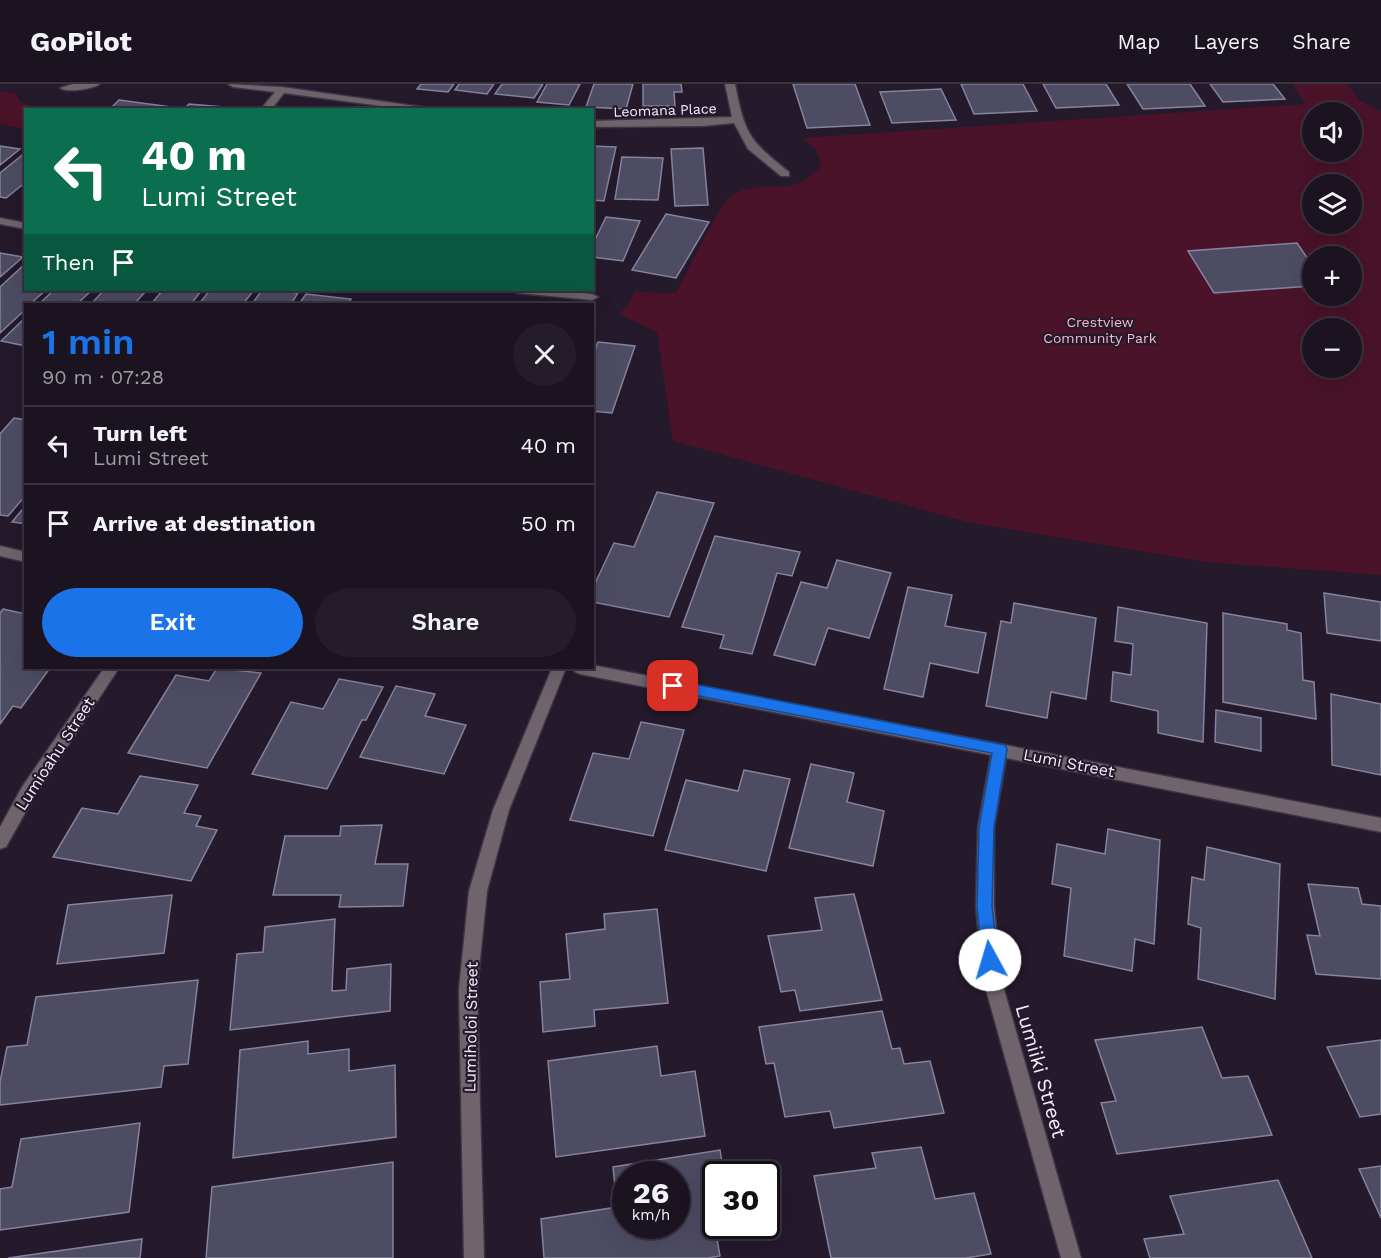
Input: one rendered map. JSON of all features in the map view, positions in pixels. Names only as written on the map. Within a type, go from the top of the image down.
[{"type":"street","points":[[64,88],[94,84]]},
{"type":"street","points":[[233,84],[422,108]]},
{"type":"street","points":[[730,84],[737,120],[752,147],[785,174]]},
{"type":"street","points":[[267,108],[282,90]]},
{"type":"street","name":"Leomana Place","points":[[594,124],[702,123],[737,120]]},
{"type":"street","points":[[0,221],[24,226]]},
{"type":"street","points":[[529,291],[592,297]]},
{"type":"street","points":[[0,551],[24,557]]},
{"type":"street","name":"Lumioahu Street","points":[[0,842],[28,792],[111,669]]},
{"type":"street","name":"Lumiholoi Street","points":[[474,1258],[468,989],[478,891],[501,810],[560,669]]},
{"type":"street","name":"Lumi Street","points":[[585,669],[1381,825]]},
{"type":"street","name":"Lumiiki Street","points":[[1000,749],[986,827],[985,906],[992,979],[1071,1258]]},
{"type":"green space","name":"Crestview Community Park","points":[[1292,84],[1347,84],[1360,101],[1381,111],[1381,575],[1206,562],[967,522],[673,441],[657,332],[619,314],[629,304],[634,292],[676,293],[711,226],[730,197],[753,188],[787,186],[810,177],[821,166],[816,150],[802,138],[1302,104],[1302,162],[1362,162],[1362,102],[1305,102]]},
{"type":"green space","points":[[0,91],[15,93],[20,101],[35,108],[24,108],[24,129],[0,124]]},
{"type":"building","points":[[421,84],[454,84],[448,92],[417,89]]},
{"type":"building","points":[[459,84],[494,84],[487,94],[455,90]]},
{"type":"building","points":[[502,84],[543,84],[534,98],[495,94]]},
{"type":"building","points":[[547,84],[580,84],[569,105],[537,102]]},
{"type":"building","points":[[594,84],[633,84],[626,109],[586,107]]},
{"type":"building","points":[[643,84],[681,84],[682,92],[674,92],[675,106],[643,106]]},
{"type":"building","points":[[793,84],[855,84],[870,125],[807,128]]},
{"type":"building","points":[[961,84],[1023,84],[1037,111],[974,114]]},
{"type":"building","points":[[1043,84],[1106,84],[1119,105],[1056,108]]},
{"type":"building","points":[[1127,84],[1190,84],[1205,106],[1143,109]]},
{"type":"building","points":[[1210,84],[1273,84],[1285,99],[1223,102]]},
{"type":"building","points":[[941,89],[956,120],[892,123],[880,92]]},
{"type":"building","points":[[119,100],[172,107],[171,108],[111,108]]},
{"type":"building","points":[[189,104],[223,107],[222,108],[185,108]]},
{"type":"building","points":[[0,146],[20,149],[0,165]]},
{"type":"building","points":[[594,146],[616,147],[604,201],[594,200]]},
{"type":"building","points":[[703,148],[708,205],[675,206],[671,149]]},
{"type":"building","points":[[24,154],[24,184],[6,198],[0,197],[0,173]]},
{"type":"building","points":[[622,157],[663,158],[658,200],[615,199]]},
{"type":"building","points":[[666,214],[709,222],[676,278],[632,270]]},
{"type":"building","points":[[606,217],[640,221],[623,261],[594,257],[594,242]]},
{"type":"building","points":[[1297,243],[1302,250],[1302,287],[1214,293],[1188,251]]},
{"type":"building","points":[[0,253],[23,257],[0,277]]},
{"type":"building","points":[[24,265],[24,291],[45,291],[31,303],[24,303],[24,311],[0,333],[0,287]]},
{"type":"building","points":[[53,291],[91,291],[78,303],[40,303]]},
{"type":"building","points":[[103,291],[146,291],[135,303],[92,303]]},
{"type":"building","points":[[162,291],[201,291],[192,303],[152,303]]},
{"type":"building","points":[[209,291],[253,291],[244,303],[200,303]]},
{"type":"building","points":[[261,291],[298,293],[292,303],[253,303]]},
{"type":"building","points":[[306,294],[351,299],[349,303],[300,303]]},
{"type":"building","points":[[24,319],[24,346],[1,341]]},
{"type":"building","points":[[598,342],[635,346],[612,413],[594,411],[594,353]]},
{"type":"building","points":[[14,418],[24,420],[24,497],[8,516],[0,515],[0,434]]},
{"type":"building","points":[[657,492],[714,503],[669,617],[594,602],[594,586],[614,543],[634,547]]},
{"type":"building","points":[[24,507],[24,524],[12,522]]},
{"type":"building","points":[[715,536],[800,552],[792,576],[777,573],[752,654],[720,648],[724,635],[682,627]]},
{"type":"building","points":[[837,560],[891,573],[869,638],[828,628],[815,665],[774,655],[801,582],[827,588]]},
{"type":"building","points":[[908,587],[952,595],[945,626],[986,633],[978,673],[930,663],[923,697],[884,689]]},
{"type":"building","points":[[1324,593],[1381,602],[1381,641],[1327,633]]},
{"type":"building","points":[[1014,603],[1096,618],[1086,699],[1051,692],[1047,718],[986,706],[1001,621],[1011,623]]},
{"type":"building","points":[[1118,607],[1207,623],[1203,742],[1158,733],[1158,711],[1111,701],[1113,672],[1131,675],[1133,644],[1115,641]]},
{"type":"building","points":[[3,609],[24,614],[24,669],[49,669],[21,708],[13,706],[0,724],[0,613]]},
{"type":"building","points":[[1223,613],[1287,624],[1287,630],[1301,633],[1303,680],[1314,682],[1316,719],[1223,702]]},
{"type":"building","points":[[216,669],[261,673],[207,768],[128,753],[176,675],[209,681]]},
{"type":"building","points":[[339,679],[383,687],[366,720],[362,720],[327,789],[252,774],[291,702],[323,709]]},
{"type":"building","points":[[396,686],[435,694],[425,716],[466,725],[444,774],[360,757]]},
{"type":"building","points":[[1331,694],[1381,704],[1381,775],[1332,765]]},
{"type":"building","points":[[1216,710],[1261,718],[1261,751],[1215,742]]},
{"type":"building","points":[[641,722],[684,730],[653,836],[570,820],[593,753],[629,759]]},
{"type":"building","points":[[811,764],[854,773],[847,802],[884,811],[873,866],[789,848]]},
{"type":"building","points":[[744,770],[790,779],[766,871],[665,850],[686,780],[738,791]]},
{"type":"building","points":[[140,776],[198,785],[184,813],[201,816],[196,826],[217,830],[191,881],[53,857],[82,808],[118,814]]},
{"type":"building","points":[[382,825],[375,864],[408,864],[403,906],[339,907],[341,895],[273,895],[285,836],[340,836],[341,826]]},
{"type":"building","points":[[1108,829],[1160,840],[1154,944],[1135,939],[1132,971],[1064,956],[1071,888],[1052,884],[1057,844],[1105,854]]},
{"type":"building","points":[[1207,847],[1280,864],[1275,999],[1198,979],[1201,928],[1188,924],[1192,877],[1204,880]]},
{"type":"building","points":[[1308,884],[1358,888],[1362,904],[1381,906],[1381,979],[1316,974],[1307,935],[1320,936]]},
{"type":"building","points":[[854,894],[882,1000],[800,1011],[795,990],[781,992],[768,936],[822,930],[815,898]]},
{"type":"building","points":[[172,895],[164,953],[57,964],[68,905]]},
{"type":"building","points":[[657,909],[668,1003],[594,1010],[595,1026],[543,1032],[540,982],[570,979],[566,934],[605,929],[604,914]]},
{"type":"building","points":[[335,919],[332,991],[346,990],[347,969],[391,964],[390,1011],[230,1030],[237,954],[263,952],[265,927]]},
{"type":"building","points":[[198,980],[188,1064],[164,1066],[161,1087],[0,1105],[0,1082],[7,1047],[27,1045],[36,997]]},
{"type":"building","points":[[882,1011],[892,1049],[900,1048],[904,1064],[930,1061],[944,1113],[834,1128],[830,1111],[785,1117],[774,1063],[766,1064],[759,1027]]},
{"type":"building","points":[[1202,1027],[1222,1078],[1248,1076],[1272,1135],[1117,1154],[1101,1103],[1116,1101],[1095,1040]]},
{"type":"building","points":[[1381,1040],[1381,1114],[1360,1117],[1327,1047]]},
{"type":"building","points":[[308,1041],[308,1054],[349,1049],[349,1071],[395,1065],[396,1137],[233,1158],[240,1050]]},
{"type":"building","points":[[657,1046],[661,1076],[695,1071],[705,1136],[556,1157],[548,1061]]},
{"type":"building","points":[[140,1123],[129,1212],[0,1230],[0,1189],[12,1187],[21,1139]]},
{"type":"building","points":[[921,1147],[935,1199],[974,1193],[991,1254],[966,1258],[831,1258],[814,1176],[876,1168],[872,1153]]},
{"type":"building","points":[[720,1150],[722,1161],[702,1161],[702,1239],[717,1239],[720,1256],[708,1258],[544,1258],[541,1219],[612,1208],[612,1239],[690,1239],[690,1161],[651,1161]]},
{"type":"building","points":[[393,1162],[393,1258],[206,1258],[212,1187]]},
{"type":"building","points":[[1381,1166],[1381,1218],[1359,1169]]},
{"type":"building","points":[[1278,1180],[1312,1258],[1150,1258],[1144,1239],[1184,1234],[1170,1196]]},
{"type":"building","points":[[142,1239],[140,1258],[8,1258]]},
{"type":"route","points":[[673,686],[1000,749],[986,827],[985,906],[990,960]]}]
